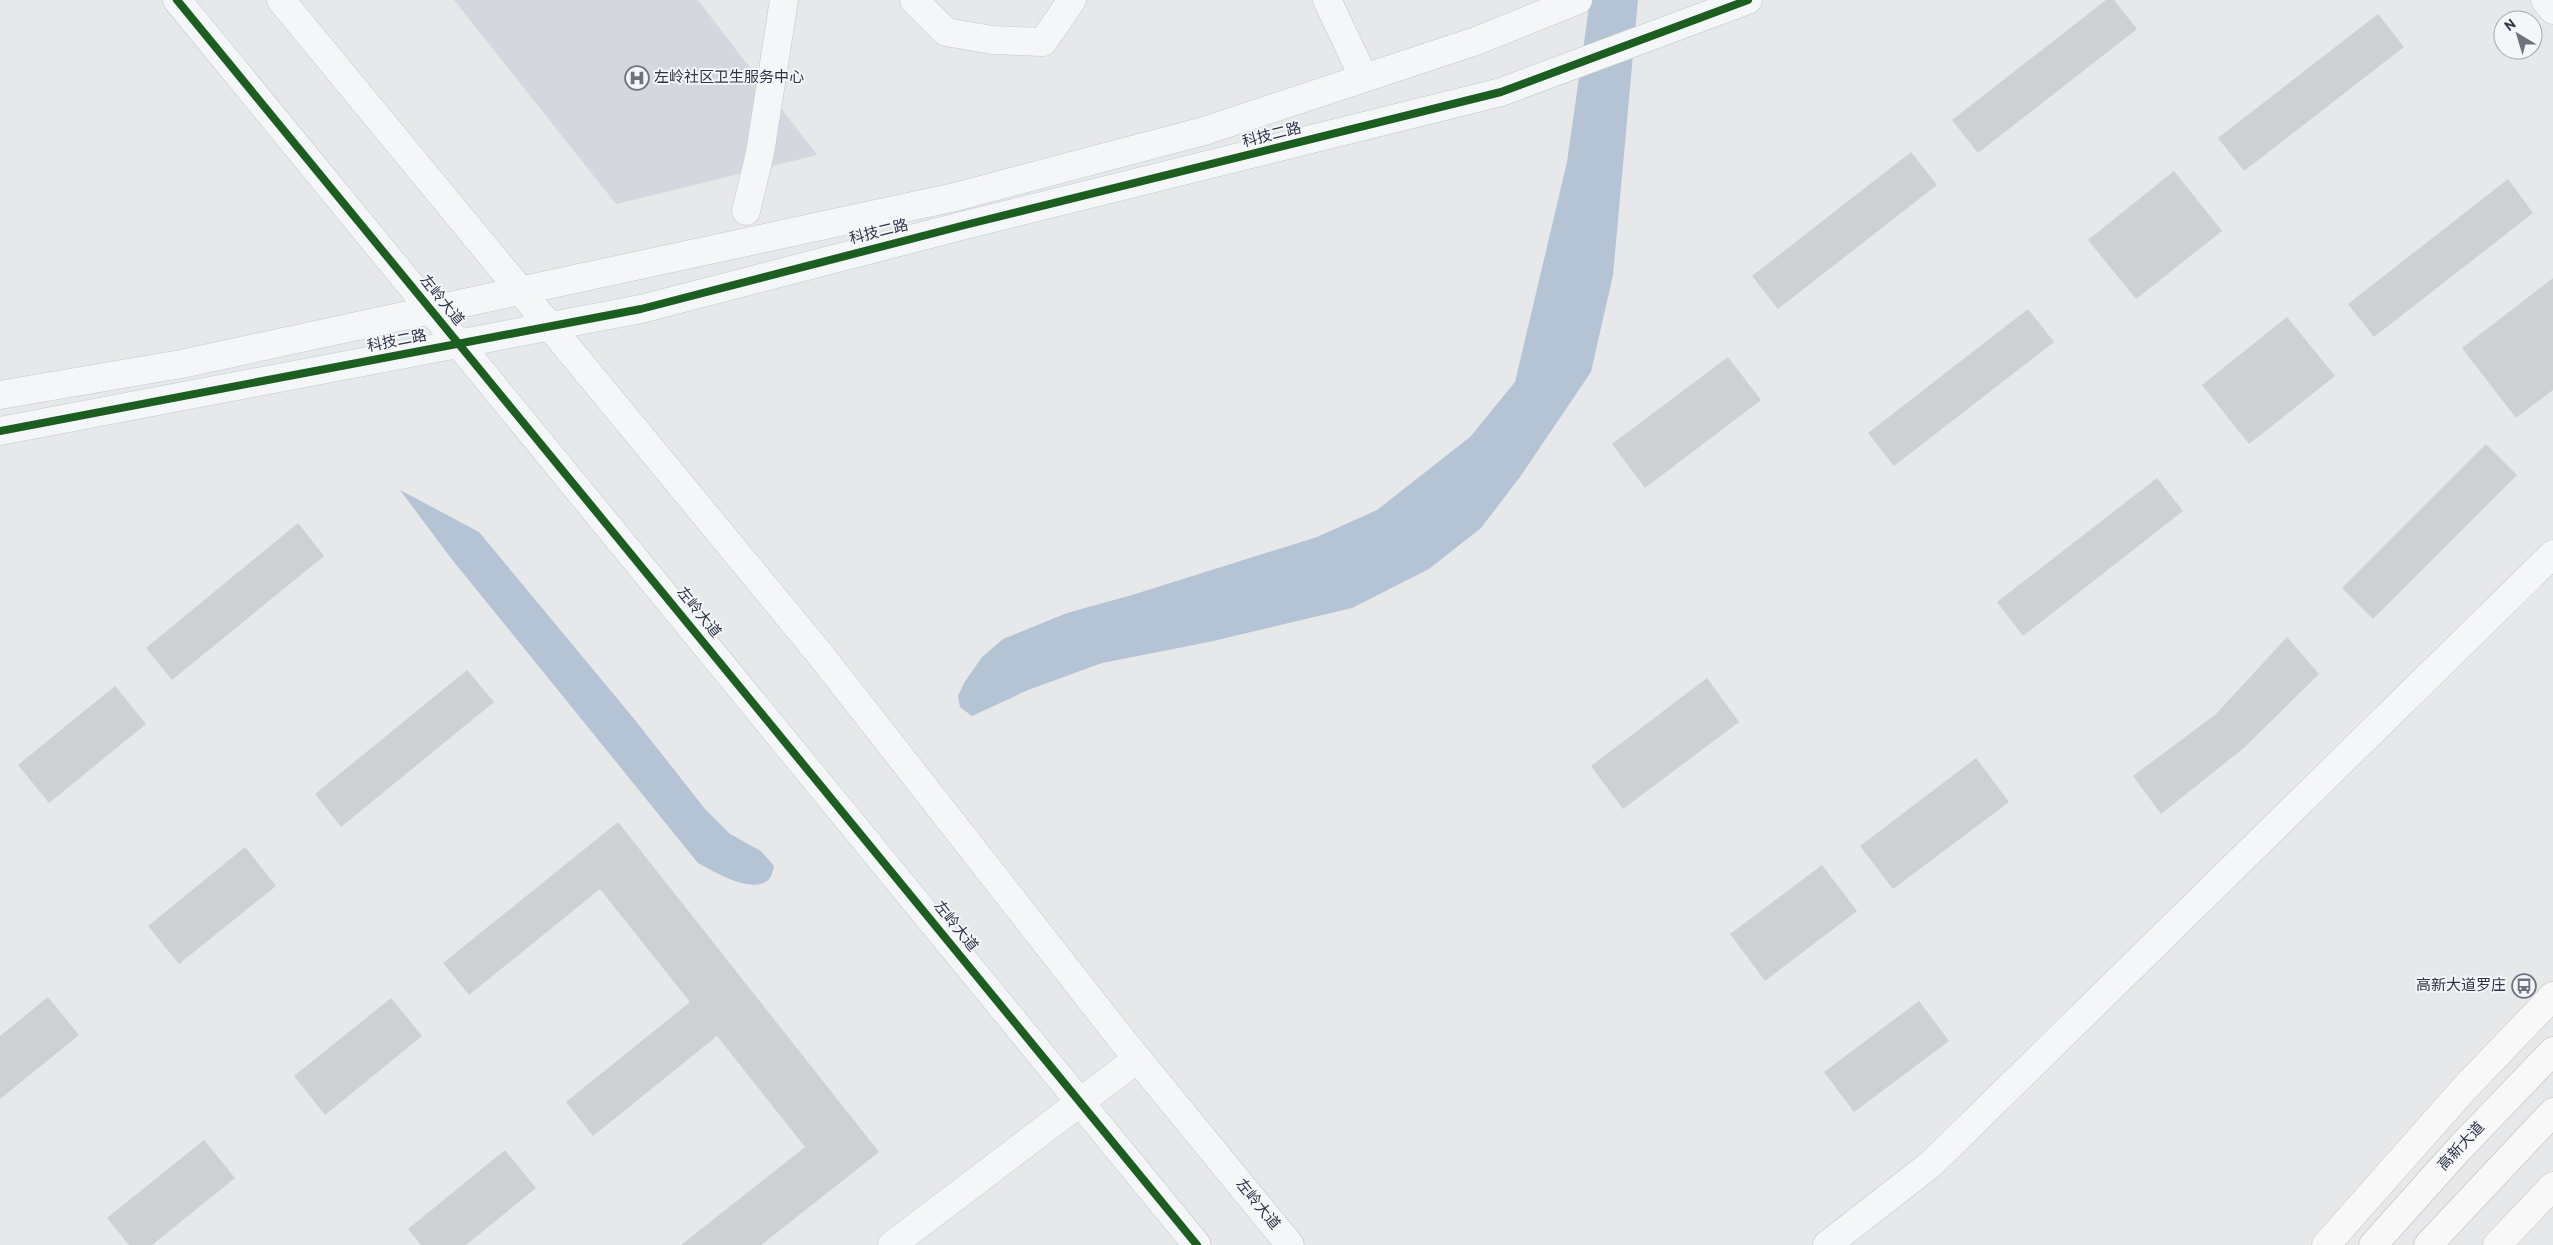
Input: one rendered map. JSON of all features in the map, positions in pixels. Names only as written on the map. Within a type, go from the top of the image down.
[{"type":"main road","points":[[2326,1245],[2463,1090],[2553,996]]},
{"type":"main road","name":"高新大道","points":[[2373,1245],[2459,1149],[2553,1051]]},
{"type":"main road","points":[[2428,1245],[2553,1112]]},
{"type":"main road","points":[[2497,1245],[2553,1186]]},
{"type":"street","name":"左岭大道","points":[[176,0],[1197,1245]]},
{"type":"street","name":"左岭大道","points":[[281,0],[819,653],[1137,1059],[1290,1245]]},
{"type":"street","points":[[746,211],[760,152],[784,0]]},
{"type":"street","points":[[914,0],[946,32],[992,40],[1042,42],[1072,0]]},
{"type":"street","points":[[1327,0],[1364,78]]},
{"type":"street","name":"科技二路","points":[[0,431],[641,309],[975,223],[1491,95],[1748,0]]},
{"type":"street","points":[[2546,0],[2553,10]]},
{"type":"street","name":"科技二路","points":[[0,395],[181,364],[955,197],[1204,131],[1476,41],[1572,2]]},
{"type":"street","points":[[1827,1245],[1931,1164],[2553,554]]},
{"type":"street","points":[[892,1245],[1137,1059]]},
{"type":"shaded area","name":"左岭社区卫生服务中心","points":[[454,0],[698,0],[817,155],[616,204]]},
{"type":"water","points":[[1590,0],[1638,0],[1613,275],[1591,372],[1520,477],[1481,528],[1429,569],[1352,608],[1209,642],[1102,663],[1028,690],[972,716],[960,707],[958,696],[964,683],[982,657],[1003,639],[1067,613],[1132,595],[1317,537],[1377,510],[1470,437],[1515,382],[1567,162]]},
{"type":"water","points":[[400,490],[479,532],[635,720],[705,809],[730,834],[761,851],[774,866],[770,878],[763,883],[755,885],[745,884],[734,881],[698,863],[450,557]]},
{"type":"building","points":[[2106,0],[2114,0],[2137,29],[1978,153],[1952,120]]},
{"type":"building","points":[[2378,14],[2404,47],[2244,171],[2218,138]]},
{"type":"building","points":[[1911,152],[1937,185],[1778,309],[1752,276]]},
{"type":"building","points":[[2174,171],[2222,231],[2136,299],[2088,240]]},
{"type":"building","points":[[2508,179],[2533,213],[2374,337],[2348,304]]},
{"type":"building","points":[[2553,278],[2553,390],[2516,418],[2462,348]]},
{"type":"building","points":[[2028,309],[2054,342],[1894,466],[1868,433]]},
{"type":"building","points":[[2287,317],[2335,376],[2249,444],[2202,385]]},
{"type":"building","points":[[1728,357],[1761,400],[1645,488],[1612,444]]},
{"type":"building","points":[[2486,444],[2517,475],[2373,619],[2342,588]]},
{"type":"building","points":[[2157,478],[2183,511],[2023,636],[1997,602]]},
{"type":"building","points":[[298,523],[324,556],[172,680],[146,648]]},
{"type":"building","points":[[2287,637],[2319,674],[2245,747],[2161,814],[2133,776],[2216,714]]},
{"type":"building","points":[[467,670],[494,702],[341,827],[315,794]]},
{"type":"building","points":[[1707,678],[1739,722],[1623,809],[1591,766]]},
{"type":"building","points":[[115,686],[146,724],[49,803],[18,765]]},
{"type":"building","points":[[1976,758],[2009,802],[1893,889],[1860,846]]},
{"type":"building","points":[[618,822],[879,1152],[761,1245],[681,1245],[805,1147],[717,1036],[593,1136],[566,1102],[690,1002],[600,889],[469,995],[443,963]]},
{"type":"building","points":[[245,847],[276,886],[179,964],[148,926]]},
{"type":"building","points":[[1822,865],[1857,911],[1765,981],[1730,934]]},
{"type":"building","points":[[48,997],[79,1035],[0,1099],[0,1036]]},
{"type":"building","points":[[391,998],[422,1036],[325,1115],[294,1076]]},
{"type":"building","points":[[1919,1001],[1949,1041],[1854,1112],[1824,1072]]},
{"type":"building","points":[[204,1140],[235,1178],[152,1245],[129,1245],[107,1218]]},
{"type":"building","points":[[505,1150],[536,1188],[466,1245],[421,1245],[408,1229]]},
{"type":"cycle path","points":[[177,0],[1197,1245]]},
{"type":"cycle path","points":[[0,431],[641,309],[965,225],[1501,92],[1748,0]]},
{"type":"place","name":"左岭社区卫生服务中心","points":[[637,78]]},
{"type":"place","name":"高新大道罗庄","points":[[2524,986]]}]
